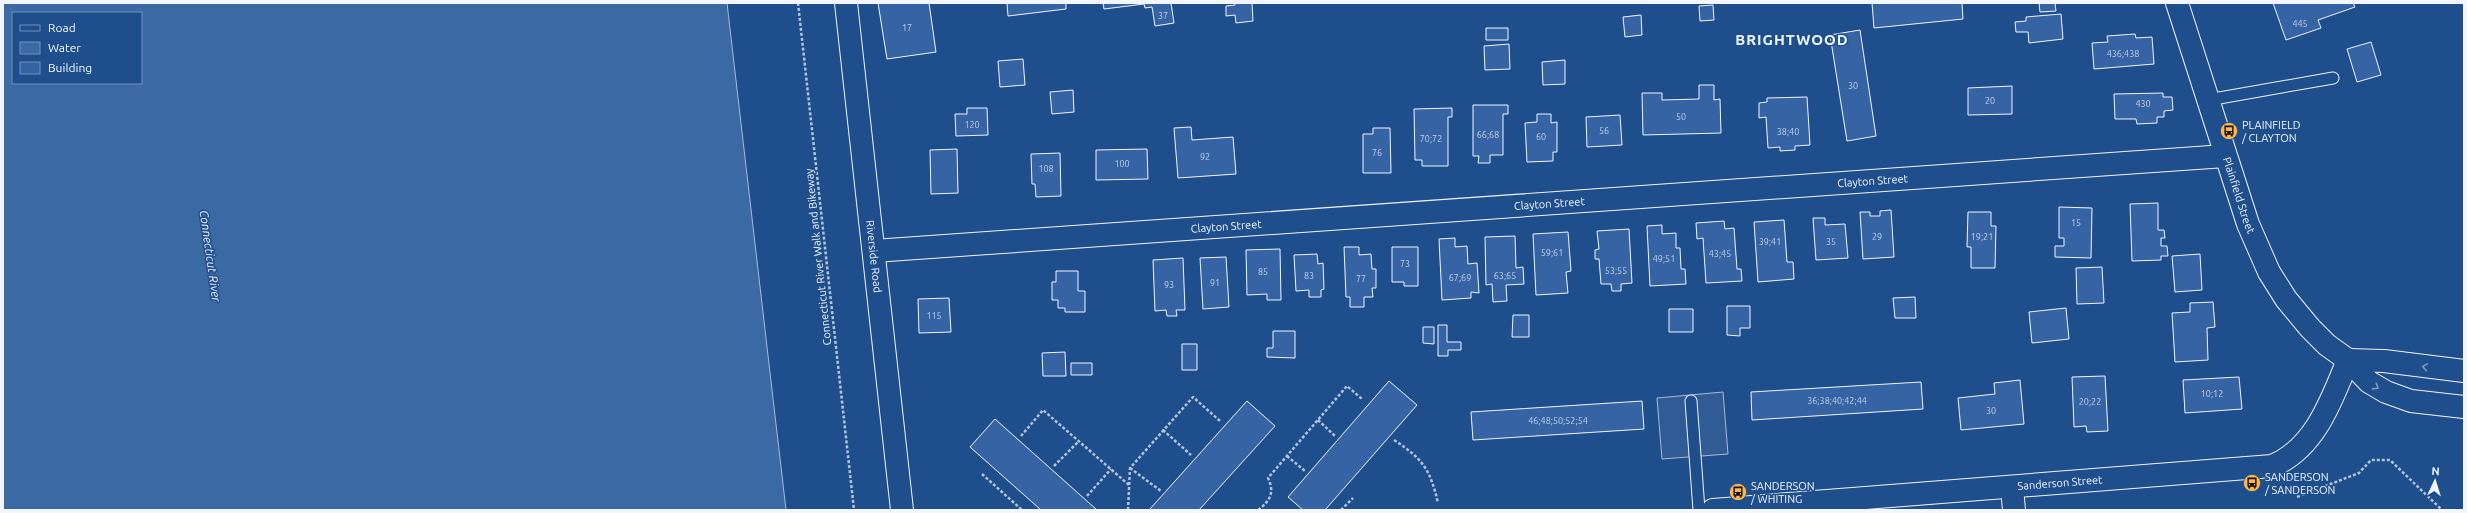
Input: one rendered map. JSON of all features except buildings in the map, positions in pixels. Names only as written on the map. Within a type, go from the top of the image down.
[{"type":"street","name":"Riverside Road","points":[[846,3],[902,510]]},
{"type":"street","name":"Plainfield Street","points":[[2177,3],[2248,224],[2268,272],[2292,307],[2327,345],[2348,360],[2369,382],[2386,392],[2411,401],[2464,407]]},
{"type":"street","name":"Clayton Street","points":[[874,251],[2225,156]]},
{"type":"street","points":[[2348,360],[2384,361],[2464,371]]},
{"type":"street","name":"Sanderson Street","points":[[1713,510],[2012,488],[2272,466],[2291,456],[2311,435],[2323,418],[2348,360]]},
{"type":"street","points":[[2012,488],[2014,510]]},
{"type":"lane","points":[[2208,100],[2333,78]]},
{"type":"lane","points":[[1691,400],[1699,510]]},
{"type":"path","name":"Connecticut River Walk and Bikeway","points":[[798,3],[854,510]]},
{"type":"path","points":[[1258,510],[1270,498],[1272,488],[1268,478],[1347,386],[1362,399]]},
{"type":"path","points":[[1128,510],[1130,468],[1193,397],[1220,421]]},
{"type":"path","points":[[1021,436],[1043,410],[1129,485]]},
{"type":"path","points":[[1318,420],[1335,436]]},
{"type":"path","points":[[1163,430],[1191,455]]},
{"type":"path","points":[[1394,440],[1418,455],[1433,480],[1438,503]]},
{"type":"path","points":[[1054,466],[1079,441]]},
{"type":"path","points":[[1287,456],[1305,471]]},
{"type":"path","points":[[2296,497],[2359,473],[2371,460],[2390,460],[2442,510]]},
{"type":"path","points":[[1130,468],[1161,491]]},
{"type":"path","points":[[1087,496],[1111,469]]},
{"type":"path","points":[[982,474],[1022,510]]},
{"type":"path","points":[[1341,510],[1353,498]]},
{"type":"path","points":[[1262,507],[1266,510]]},
{"type":"shaded area","points":[[1723,392],[1728,454],[1662,459],[1657,398]]},
{"type":"water","name":"Connecticut River","points":[[3,3],[727,3],[786,510],[3,510]]},
{"type":"place","name":"PLAINFIELD / CLAYTON","points":[[2229,131]]},
{"type":"place","name":"SANDERSON / SANDERSON","points":[[2252,483]]},
{"type":"place","name":"SANDERSON / WHITING","points":[[1738,492]]},
{"type":"district","name":"BRIGHTWOOD","points":[[1792,40]]}]
